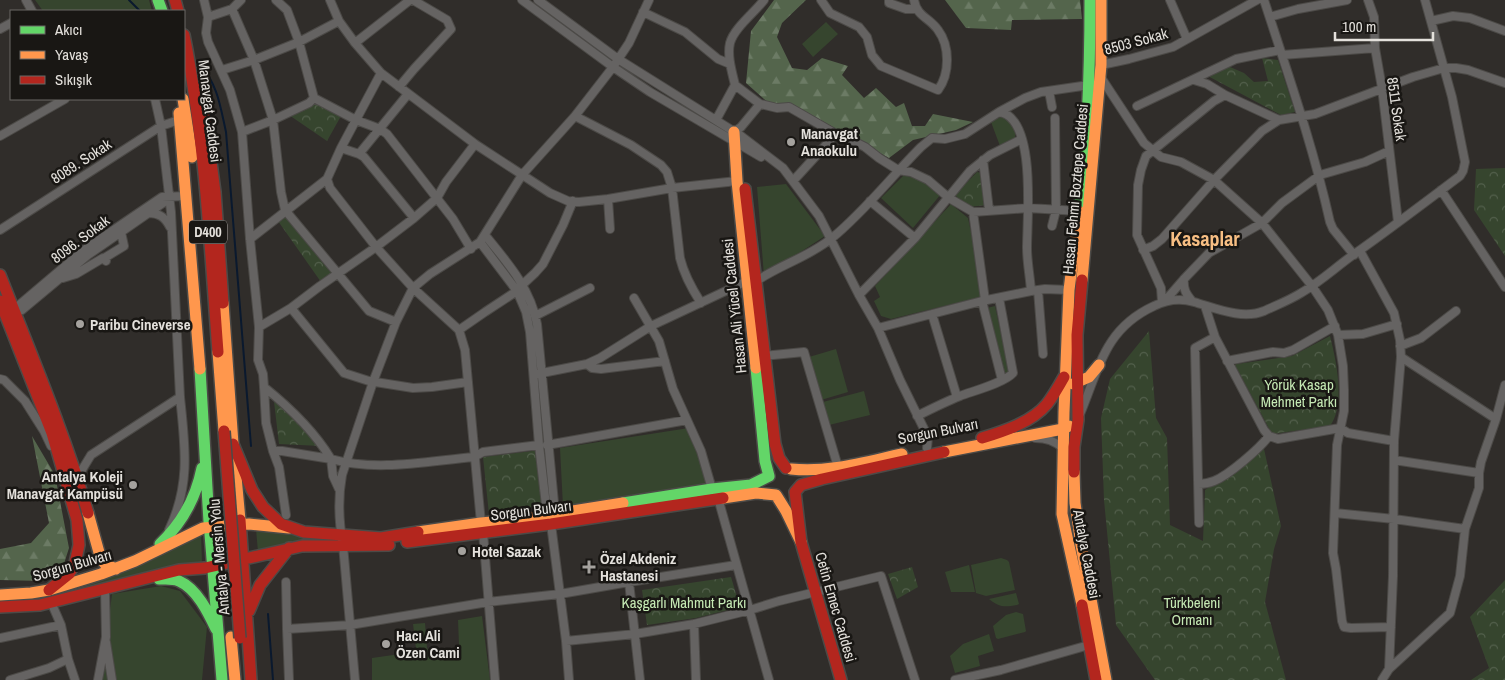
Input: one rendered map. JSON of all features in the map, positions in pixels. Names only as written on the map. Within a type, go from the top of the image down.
[{"type":"main road","name":"Hasan Fehmi Boztepe Caddesi","points":[[1066,374],[1070,290],[1084,170],[1091,60],[1090,0]]},
{"type":"main road","name":"Hasan Fehmi Boztepe Caddesi","points":[[1077,381],[1077,335],[1100,71],[1101,0]]},
{"type":"main road","name":"Manavgat Caddesi","points":[[185,40],[193,79],[205,197],[219,431]]},
{"type":"main road","points":[[193,79],[203,103],[215,192],[243,559],[235,638]]},
{"type":"main road","points":[[177,100],[186,196],[213,566],[235,638],[251,680]]},
{"type":"main road","name":"Manavgat Caddesi","points":[[183,100],[195,178],[219,431]]},
{"type":"main road","name":"Hasan Ali Yücel Caddesi","points":[[739,137],[736,181],[775,444],[779,458],[789,468]]},
{"type":"main road","name":"Hasan Ali Yücel Caddesi","points":[[739,137],[765,461],[770,476]]},
{"type":"main road","points":[[0,275],[11,316],[52,433],[77,520],[79,545],[75,563],[69,574],[49,590]]},
{"type":"main road","points":[[0,301],[11,316],[62,433],[100,556],[105,564],[116,569]]},
{"type":"main road","points":[[1052,397],[1077,381],[1089,377],[1099,365]]},
{"type":"main road","name":"Antalya Caddesi","points":[[1066,374],[1062,514],[1096,680]]},
{"type":"main road","name":"Sorgun Bulvarı","points":[[789,468],[798,470],[838,466],[985,438],[1034,416],[1046,405],[1066,374]]},
{"type":"main road","name":"Antalya Caddesi","points":[[1077,381],[1078,420],[1074,447],[1075,503],[1106,680]]},
{"type":"main road","name":"Sorgun Bulvarı","points":[[795,492],[801,485],[933,454],[1063,429],[1078,420]]},
{"type":"main road","name":"Antalya - Mersin Yolu","points":[[219,431],[235,638],[235,680]]},
{"type":"main road","points":[[233,444],[246,478],[257,499],[282,524],[293,529]]},
{"type":"main road","points":[[149,553],[165,540],[176,527],[195,494],[199,486],[205,447]]},
{"type":"main road","points":[[789,468],[795,473],[798,482],[795,492],[801,542],[786,511],[768,485],[770,476],[776,469],[789,468]]},
{"type":"main road","name":"Sorgun Bulvarı","points":[[0,595],[49,590],[116,569],[193,532],[210,528],[249,524],[293,529],[342,540],[382,546],[482,527],[715,494],[751,485],[770,476]]},
{"type":"main road","points":[[776,495],[786,497],[795,492]]},
{"type":"main road","name":"Sorgun Bulvarı","points":[[715,494],[756,493],[776,495]]},
{"type":"main road","name":"Sorgun Bulvarı","points":[[0,607],[40,605],[179,570],[205,568],[289,548],[342,540]]},
{"type":"main road","name":"Cetin Emec Caddesi","points":[[801,542],[841,680]]},
{"type":"main road","points":[[222,680],[235,638],[262,580],[289,548]]},
{"type":"main road","points":[[145,579],[179,581],[202,604],[212,620],[235,638]]},
{"type":"main road","name":"Antalya - Mersin Yolu","points":[[235,638],[243,680]]},
{"type":"street","points":[[204,0],[208,17],[206,33],[208,42],[222,70],[237,110],[242,132],[259,327],[258,360],[263,374],[266,424],[279,467],[286,515]]},
{"type":"street","points":[[208,17],[232,9],[241,0]]},
{"type":"street","points":[[276,0],[288,10],[314,98],[387,134],[453,219],[471,248]]},
{"type":"street","points":[[330,0],[338,22],[381,73],[475,144],[550,193],[572,201],[608,199],[672,188],[736,181]]},
{"type":"street","points":[[355,43],[411,0],[447,20],[451,28],[399,87]]},
{"type":"street","points":[[522,0],[650,92],[739,137]]},
{"type":"street","points":[[538,0],[618,59],[716,120],[793,181],[820,216],[859,296],[878,328],[928,437],[927,448]]},
{"type":"street","points":[[354,680],[342,540],[340,489],[346,463],[373,382],[396,322],[413,288],[430,274],[480,242],[522,175],[575,116],[613,67],[629,43],[649,0]]},
{"type":"street","points":[[764,0],[734,33],[730,42],[730,64],[735,85],[760,104],[777,108],[789,107],[836,134],[865,147],[898,170],[911,172],[928,180],[949,198],[973,212],[1028,208],[1079,211]]},
{"type":"street","points":[[822,0],[830,13],[859,28],[867,37],[872,55],[880,66],[938,90],[945,76],[946,49],[938,30],[916,10],[914,0]]},
{"type":"street","points":[[889,0],[889,3],[906,9],[916,10]]},
{"type":"street","points":[[1170,0],[1187,39]]},
{"type":"street","name":"8503 Sokak","points":[[1100,71],[1129,59],[1173,47],[1257,0]]},
{"type":"street","points":[[1264,0],[1320,175],[1333,229],[1357,253],[1387,300],[1397,324],[1401,357],[1394,441],[1393,576],[1389,669]]},
{"type":"street","points":[[1270,17],[1298,9],[1347,0]]},
{"type":"street","name":"8511 Sokak","points":[[1368,0],[1374,17],[1375,48],[1382,88],[1398,222]]},
{"type":"street","points":[[1078,420],[1110,342],[1124,324],[1141,312],[1163,302],[1180,300],[1192,301],[1221,311],[1254,313],[1280,304],[1312,286],[1385,234],[1398,222],[1414,212],[1460,176],[1465,162],[1452,97],[1425,0]]},
{"type":"street","points":[[232,9],[254,60],[273,120],[281,192],[285,210],[369,311],[396,322]]},
{"type":"street","points":[[643,12],[685,32],[718,59],[730,64]]},
{"type":"street","points":[[1431,21],[1453,16],[1470,18],[1505,31]]},
{"type":"street","points":[[222,70],[254,60],[299,42],[338,22]]},
{"type":"street","points":[[1137,106],[1236,59],[1281,52],[1375,48]]},
{"type":"street","points":[[1143,250],[1153,246],[1162,239],[1214,180],[1262,131],[1279,120],[1315,114],[1382,88],[1444,68],[1468,70],[1505,83]]},
{"type":"street","points":[[1100,71],[1144,143],[1161,157],[1195,168],[1214,180],[1262,223],[1312,286],[1328,310],[1338,335],[1343,366],[1344,412],[1336,445],[1333,553],[1342,621],[1344,627],[1351,628],[1391,627]]},
{"type":"street","points":[[250,239],[327,179],[341,148],[381,73]]},
{"type":"street","points":[[1194,80],[1279,120]]},
{"type":"street","points":[[716,120],[735,85]]},
{"type":"street","points":[[532,374],[587,364],[651,326],[803,258],[831,239],[870,201],[921,146],[932,138],[945,139],[964,134],[999,112],[1031,96],[1049,91],[1089,85]]},
{"type":"street","points":[[1049,91],[1052,107]]},
{"type":"street","points":[[360,154],[408,94]]},
{"type":"street","points":[[1163,302],[1162,288],[1137,235],[1138,185],[1141,170],[1146,156],[1214,101],[1225,95]]},
{"type":"street","points":[[1031,96],[1014,111],[1014,120],[1022,138],[1027,163],[1027,250],[1044,354]]},
{"type":"street","points":[[242,132],[309,103],[314,98]]},
{"type":"street","points":[[0,136],[63,100]]},
{"type":"street","points":[[155,100],[161,126],[172,230],[185,474],[176,516],[165,540]]},
{"type":"street","points":[[739,137],[760,104]]},
{"type":"street","points":[[999,112],[1007,114],[1014,120]]},
{"type":"street","points":[[575,116],[631,145],[661,165],[667,172],[672,188],[682,268],[701,303]]},
{"type":"street","points":[[1052,226],[1056,210],[1055,118]]},
{"type":"street","name":"8089. Sokak","points":[[0,230],[161,126],[179,120]]},
{"type":"street","points":[[793,181],[836,134]]},
{"type":"street","points":[[859,296],[915,238],[970,171],[983,160],[1022,138]]},
{"type":"street","points":[[259,327],[291,308],[414,218],[437,198],[446,182],[475,144]]},
{"type":"street","points":[[341,148],[360,154],[414,218]]},
{"type":"street","points":[[1163,302],[1208,254],[1262,223],[1282,203],[1320,175],[1365,162],[1389,151]]},
{"type":"street","points":[[983,160],[989,210]]},
{"type":"street","points":[[327,179],[330,188],[376,247],[413,288],[459,330],[465,350],[495,680]]},
{"type":"street","points":[[1442,190],[1505,287]]},
{"type":"street","name":"8096. Sokak","points":[[11,316],[19,305],[84,250],[162,197],[186,196]]},
{"type":"street","name":"8096. Sokak","points":[[11,316],[22,310],[88,256],[169,197]]},
{"type":"street","points":[[608,199],[610,229]]},
{"type":"street","points":[[459,330],[520,288],[535,274],[543,264],[563,225],[572,201]]},
{"type":"street","points":[[870,201],[915,238]]},
{"type":"street","points":[[973,212],[984,300],[1002,380]]},
{"type":"street","points":[[148,213],[157,213],[166,220],[172,230]]},
{"type":"street","points":[[59,280],[76,274],[104,258],[106,261],[106,257],[124,246],[121,232]]},
{"type":"street","points":[[485,235],[505,260],[520,288],[528,318],[532,374],[543,445],[569,680]]},
{"type":"street","points":[[480,242],[532,303],[542,373],[543,445]]},
{"type":"street","points":[[1184,279],[1186,293],[1192,301]]},
{"type":"street","points":[[535,316],[590,288]]},
{"type":"street","points":[[878,328],[984,300],[1034,290],[1070,290]]},
{"type":"street","points":[[634,298],[659,341],[673,389],[701,452],[750,610],[769,680]]},
{"type":"street","points":[[917,416],[957,397],[1002,380],[1013,373],[999,298]]},
{"type":"street","points":[[1205,306],[1215,337],[1264,430],[1269,436],[1278,439],[1340,428],[1348,432],[1394,441]]},
{"type":"street","points":[[291,308],[344,373],[373,382],[413,388],[468,382]]},
{"type":"street","points":[[1400,346],[1421,338],[1456,311]]},
{"type":"street","points":[[932,314],[957,397]]},
{"type":"street","points":[[1338,335],[1363,334],[1397,324]]},
{"type":"street","points":[[1227,361],[1273,352],[1284,353],[1293,350],[1335,326]]},
{"type":"street","points":[[1199,523],[1195,348],[1215,337]]},
{"type":"street","points":[[763,356],[804,352],[838,466]]},
{"type":"street","points":[[1401,357],[1496,419]]},
{"type":"street","points":[[587,364],[592,368],[601,369],[665,361]]},
{"type":"street","points":[[0,379],[4,380],[25,401],[44,431],[64,472]]},
{"type":"street","points":[[1382,680],[1389,669],[1450,613],[1460,576],[1465,529],[1478,494],[1481,462],[1496,419],[1505,385]]},
{"type":"street","points":[[264,387],[298,418],[325,450],[331,459],[333,476],[340,489]]},
{"type":"street","points":[[77,478],[91,456],[180,397]]},
{"type":"street","points":[[273,451],[331,459],[346,463],[394,465],[474,457],[483,452],[543,445],[687,420]]},
{"type":"street","points":[[1198,484],[1210,483],[1222,477],[1257,450],[1269,436]]},
{"type":"street","name":"Sorgun Bulvarı","points":[[1023,437],[1045,438],[1063,448]]},
{"type":"street","points":[[1394,460],[1479,473]]},
{"type":"street","points":[[1335,513],[1465,529]]},
{"type":"street","points":[[287,629],[350,624],[488,602],[560,594],[736,565]]},
{"type":"street","points":[[566,641],[635,634],[694,624],[881,576],[915,680]]},
{"type":"street","points":[[286,582],[289,680]]},
{"type":"street","points":[[629,582],[640,680]]},
{"type":"street","points":[[105,589],[106,637],[112,680]]},
{"type":"street","points":[[51,602],[61,625],[68,659],[75,680]]},
{"type":"street","points":[[694,624],[696,680]]},
{"type":"street","points":[[0,638],[61,625]]},
{"type":"street","points":[[98,680],[106,637]]},
{"type":"street","points":[[955,680],[1001,670],[1089,645]]},
{"type":"street","points":[[10,680],[49,668],[68,659]]},
{"type":"green space","points":[[35,0],[149,0],[152,10],[42,10]]},
{"type":"green space","points":[[774,0],[806,0],[782,23],[777,37],[792,68],[807,70],[822,58],[848,66],[842,75],[864,98],[876,88],[896,107],[904,103],[912,126],[925,126],[933,114],[973,122],[956,130],[913,140],[889,158],[793,105],[772,106],[746,83],[751,31]]},
{"type":"green space","points":[[945,0],[1080,0],[1082,19],[1012,20],[1011,30],[966,28]]},
{"type":"green space","points":[[826,22],[838,34],[813,57],[802,44]]},
{"type":"green space","points":[[1262,58],[1278,60],[1295,112],[1281,115],[1206,75],[1230,67],[1244,73],[1254,82],[1268,81]]},
{"type":"green space","points":[[313,102],[341,116],[327,141],[289,115]]},
{"type":"green space","points":[[1005,115],[1015,130],[1015,139],[1000,146],[991,122]]},
{"type":"green space","points":[[1505,168],[1505,256],[1474,210],[1476,169]]},
{"type":"green space","points":[[977,172],[983,176],[987,205],[968,207],[955,195]]},
{"type":"green space","points":[[904,175],[923,181],[941,194],[913,228],[881,198]]},
{"type":"green space","points":[[786,184],[825,236],[764,276],[757,187]]},
{"type":"green space","points":[[951,204],[968,218],[975,251],[981,297],[891,319],[881,316],[874,301],[880,297],[875,286]]},
{"type":"green space","points":[[285,216],[333,274],[321,282],[278,221]]},
{"type":"green space","points":[[995,306],[1009,370],[1009,374],[1004,376],[987,308]]},
{"type":"green space","name":"Türkbeleni Ormanı","points":[[1149,331],[1156,418],[1167,438],[1170,525],[1203,541],[1205,490],[1264,449],[1281,526],[1274,549],[1265,602],[1286,680],[1155,680],[1116,625],[1104,500],[1101,418],[1110,379]]},
{"type":"green space","name":"Yörük Kasap Mehmet Parkı","points":[[1330,336],[1337,369],[1339,394],[1335,417],[1330,426],[1272,434],[1235,365],[1292,356]]},
{"type":"green space","points":[[836,349],[848,392],[821,400],[809,357]]},
{"type":"green space","points":[[864,391],[870,415],[829,425],[823,402]]},
{"type":"green space","points":[[273,393],[321,446],[279,444]]},
{"type":"green space","points":[[689,428],[707,485],[563,507],[560,448]]},
{"type":"green space","points":[[32,436],[55,475],[69,548],[62,570],[44,581],[0,580],[0,549],[31,543],[49,523]]},
{"type":"green space","points":[[540,450],[543,505],[489,514],[483,457]]},
{"type":"green space","points":[[256,529],[342,541],[258,552]]},
{"type":"green space","points":[[201,533],[202,563],[42,600],[0,603],[0,599],[42,596]]},
{"type":"green space","points":[[1001,558],[1009,562],[1015,590],[986,596],[976,593],[971,565]]},
{"type":"green space","points":[[969,565],[975,592],[951,592],[945,572]]},
{"type":"green space","points":[[912,567],[918,587],[897,599],[888,574]]},
{"type":"green space","name":"Kaşgarlı Mahmut Parkı","points":[[731,577],[740,607],[696,618],[647,625],[642,590]]},
{"type":"green space","points":[[1505,580],[1505,680],[1471,680],[1489,668],[1470,617]]},
{"type":"green space","points":[[161,586],[180,591],[207,627],[202,680],[101,680],[112,594]]},
{"type":"green space","points":[[1016,593],[1019,604],[1017,605],[1003,606],[989,599]]},
{"type":"green space","points":[[1016,612],[1023,614],[1026,631],[996,638],[993,626],[1006,615]]},
{"type":"green space","points":[[482,616],[490,680],[372,680],[372,658],[400,654],[416,649],[413,624],[425,623],[427,648],[430,652],[457,648],[459,645],[458,620]]},
{"type":"green space","points":[[989,634],[994,651],[978,656],[980,666],[955,673],[950,656],[963,644]]},
{"type":"waterway","points":[[129,0],[139,10]]},
{"type":"waterway","points":[[200,64],[215,88],[226,132],[251,446]]},
{"type":"waterway","points":[[268,614],[273,680]]},
{"type":"traffic: fast","points":[[158,0],[162,10]]},
{"type":"traffic: fast","points":[[1079,211],[1088,106],[1090,0]]},
{"type":"traffic: fast","points":[[623,503],[751,485],[769,476],[765,461],[756,368]]},
{"type":"traffic: fast","points":[[200,369],[209,522],[222,680]]},
{"type":"traffic: fast","points":[[160,544],[181,519],[192,500],[202,468]]},
{"type":"traffic: fast","points":[[159,579],[177,580],[191,589],[197,595],[216,629]]},
{"type":"traffic: slow","points":[[1082,280],[1101,65],[1101,0]]},
{"type":"traffic: slow","points":[[183,100],[192,157]]},
{"type":"traffic: slow","points":[[179,113],[200,369]]},
{"type":"traffic: slow","points":[[734,132],[737,181],[756,368]]},
{"type":"traffic: slow","points":[[1079,211],[1069,290],[1062,514],[1082,605]]},
{"type":"traffic: slow","points":[[223,303],[240,520]]},
{"type":"traffic: slow","points":[[218,352],[224,431]]},
{"type":"traffic: slow","points":[[1073,384],[1089,377],[1099,365]]},
{"type":"traffic: slow","points":[[944,452],[1063,429],[1069,426]]},
{"type":"traffic: slow","points":[[791,469],[833,468],[902,454]]},
{"type":"traffic: slow","points":[[1074,472],[1075,503],[1081,545],[1106,680]]},
{"type":"traffic: slow","points":[[723,498],[756,493],[776,495],[801,542]]},
{"type":"traffic: slow","points":[[418,532],[522,519],[623,503]]},
{"type":"traffic: slow","points":[[88,513],[100,556],[105,564],[116,569]]},
{"type":"traffic: slow","points":[[0,595],[49,590],[101,574],[135,561],[203,528],[249,524],[289,528]]},
{"type":"traffic: slow","points":[[231,637],[235,680]]},
{"type":"traffic: jam","points":[[175,0],[178,10]]},
{"type":"traffic: jam","points":[[185,41],[202,153],[218,352]]},
{"type":"traffic: jam","points":[[196,88],[203,103],[215,192],[223,303]]},
{"type":"traffic: jam","points":[[745,189],[775,444],[779,458],[786,468]]},
{"type":"traffic: jam","points":[[0,275],[58,423],[88,513]]},
{"type":"traffic: jam","points":[[1074,472],[1074,447],[1078,420],[1077,335],[1082,280]]},
{"type":"traffic: jam","points":[[0,301],[52,433],[77,520],[79,545],[75,563],[69,574],[49,590]]},
{"type":"traffic: jam","points":[[982,438],[1009,429],[1034,416],[1047,404],[1064,377]]},
{"type":"traffic: jam","points":[[224,431],[240,638]]},
{"type":"traffic: jam","points":[[233,444],[252,490],[263,507],[281,524],[304,532],[381,538],[418,532]]},
{"type":"traffic: jam","points":[[841,680],[801,542],[795,492],[801,485],[822,479],[944,452]]},
{"type":"traffic: jam","points":[[407,542],[551,524],[723,498]]},
{"type":"traffic: jam","points":[[240,520],[251,680]]},
{"type":"traffic: jam","points":[[0,607],[40,605],[179,570],[205,568],[302,546],[389,545]]},
{"type":"traffic: jam","points":[[249,611],[260,585],[289,548]]},
{"type":"traffic: jam","points":[[1082,605],[1096,680]]},
{"type":"place","name":"Manavgat Anaokulu","points":[[791,142]]},
{"type":"place","name":"Paribu Cineverse","points":[[80,324]]},
{"type":"place","name":"Antalya Koleji Manavgat Kampüsü","points":[[133,485]]},
{"type":"place","name":"Hotel Sazak","points":[[462,551]]},
{"type":"place","name":"Özel Akdeniz Hastanesi","points":[[589,567]]},
{"type":"place","name":"Hacı Ali Özen Cami","points":[[386,644]]},
{"type":"district","name":"Kasaplar","points":[[1205,238]]}]
